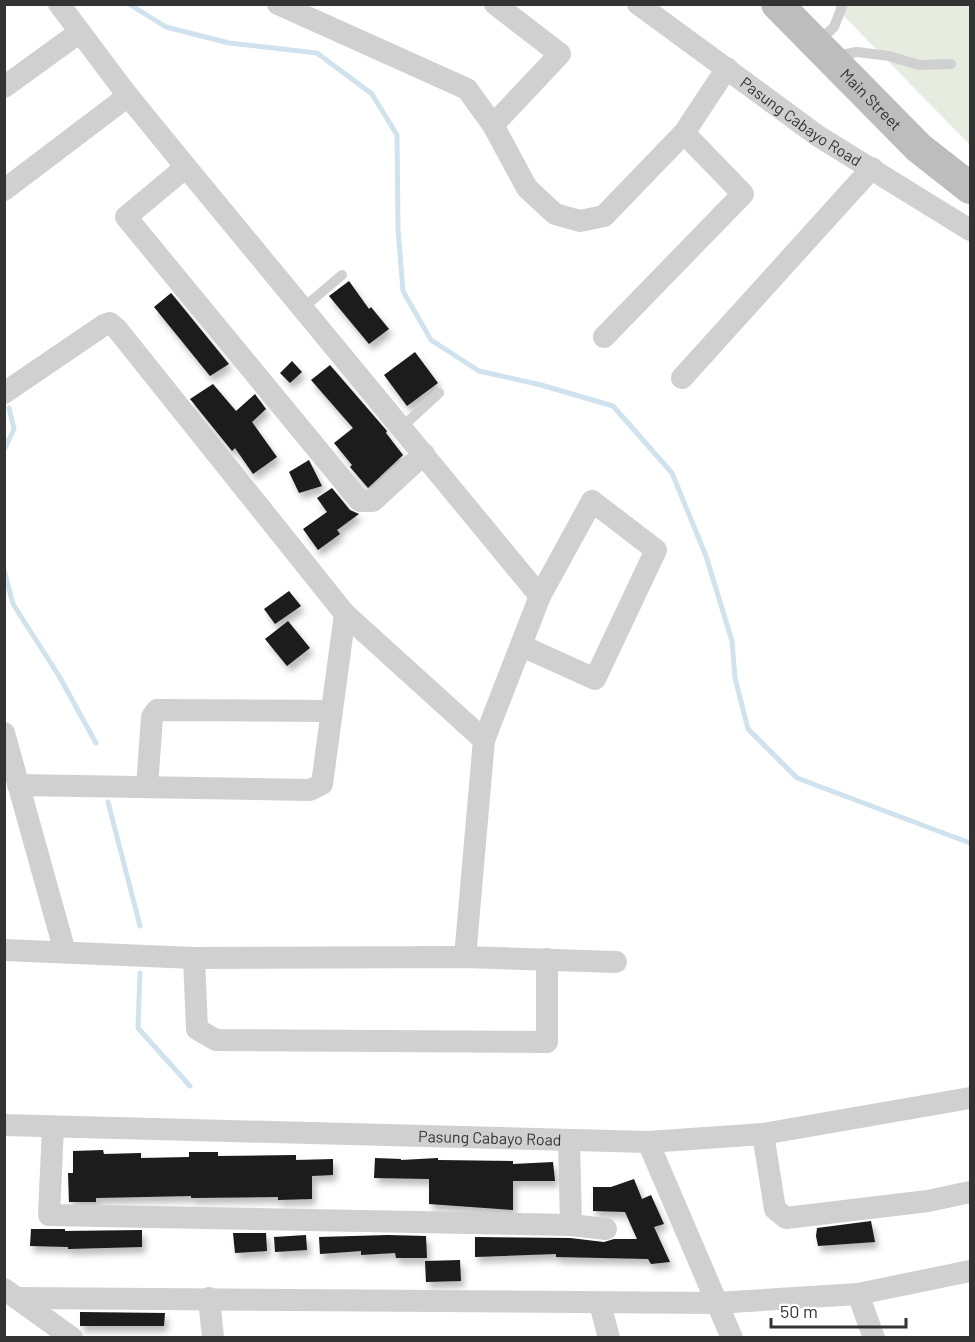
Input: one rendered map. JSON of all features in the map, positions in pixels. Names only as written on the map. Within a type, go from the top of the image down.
[{"type":"street","points":[[59,4],[128,96],[540,596]]},
{"type":"street","points":[[278,4],[467,89],[493,125],[527,189],[555,214],[580,221],[604,216],[684,133],[728,68]]},
{"type":"street","points":[[493,125],[560,54],[495,4]]},
{"type":"street","name":"Pasung Cabayo Road","points":[[638,4],[818,136],[970,230]]},
{"type":"street","name":"Main Street","points":[[777,4],[919,148],[970,188]]},
{"type":"street","points":[[4,87],[80,32]]},
{"type":"street","points":[[4,190],[128,96]]},
{"type":"street","points":[[604,337],[743,194],[684,133]]},
{"type":"street","points":[[186,167],[126,217],[360,501],[373,501],[424,454]]},
{"type":"street","points":[[682,378],[872,168]]},
{"type":"street","points":[[4,393],[110,323],[345,614],[484,740]]},
{"type":"street","points":[[465,957],[484,740],[540,596],[592,501],[656,550],[595,679],[522,646]]},
{"type":"street","points":[[18,785],[310,790],[322,784],[345,614]]},
{"type":"street","points":[[147,787],[152,717],[157,710],[332,711]]},
{"type":"street","points":[[4,733],[65,952]]},
{"type":"street","points":[[4,950],[194,958],[465,957],[616,962]]},
{"type":"street","points":[[194,958],[197,1029],[216,1040],[547,1042],[547,959]]},
{"type":"street","name":"Pasung Cabayo Road","points":[[4,1125],[648,1142],[763,1134],[970,1098]]},
{"type":"street","points":[[53,1127],[49,1215],[572,1225],[606,1229]]},
{"type":"street","points":[[763,1134],[775,1209],[786,1218],[928,1201],[970,1192]]},
{"type":"street","points":[[569,1141],[572,1225]]},
{"type":"street","points":[[648,1142],[732,1338]]},
{"type":"street","points":[[11,1294],[600,1304],[716,1303],[858,1294],[970,1271]]},
{"type":"street","points":[[11,1294],[72,1338]]},
{"type":"street","points":[[858,1294],[874,1338]]},
{"type":"street","points":[[209,1298],[213,1338]]},
{"type":"street","points":[[600,1304],[609,1338]]},
{"type":"lane","points":[[843,4],[822,51],[889,56],[919,65],[951,64]]},
{"type":"lane","points":[[303,308],[342,275]]},
{"type":"lane","points":[[402,427],[439,393]]},
{"type":"shaded area","points":[[833,5],[970,5],[970,145]]},
{"type":"building","points":[[349,281],[369,309],[371,307],[389,329],[369,344],[329,296]]},
{"type":"building","points":[[171,293],[229,364],[210,376],[154,307]]},
{"type":"building","points":[[415,352],[438,383],[407,406],[384,375]]},
{"type":"building","points":[[292,361],[302,372],[290,383],[280,373]]},
{"type":"building","points":[[330,365],[387,431],[386,433],[403,455],[368,488],[334,443],[353,428],[311,380]]},
{"type":"building","points":[[213,384],[236,411],[255,394],[266,409],[252,422],[277,457],[253,474],[235,448],[232,451],[190,399]]},
{"type":"building","points":[[309,460],[322,486],[299,493],[289,472]]},
{"type":"building","points":[[332,488],[350,510],[359,514],[337,530],[340,534],[318,550],[303,529],[327,512],[317,498]]},
{"type":"building","points":[[289,591],[301,606],[275,624],[264,609]]},
{"type":"building","points":[[288,621],[310,648],[287,666],[265,639]]},
{"type":"building","points":[[103,1150],[104,1154],[141,1153],[141,1158],[189,1157],[189,1152],[218,1152],[218,1156],[296,1155],[296,1160],[333,1159],[333,1175],[312,1176],[312,1199],[191,1198],[191,1196],[96,1198],[96,1202],[69,1202],[68,1173],[73,1173],[73,1151]]},
{"type":"building","points":[[375,1158],[513,1161],[513,1164],[553,1162],[555,1181],[513,1181],[513,1210],[429,1204],[429,1179],[374,1178]]},
{"type":"building","points":[[634,1179],[642,1199],[651,1195],[664,1224],[654,1227],[670,1262],[651,1264],[648,1259],[556,1257],[556,1254],[475,1257],[475,1237],[570,1238],[604,1242],[614,1239],[637,1239],[625,1212],[593,1211],[593,1187],[611,1187]]},
{"type":"building","points":[[871,1221],[875,1242],[818,1246],[817,1228]]},
{"type":"building","points":[[31,1229],[142,1230],[142,1247],[68,1249],[68,1247],[30,1246]]},
{"type":"building","points":[[233,1233],[266,1233],[267,1251],[235,1253]]},
{"type":"building","points":[[306,1235],[307,1250],[275,1252],[274,1237]]},
{"type":"building","points":[[426,1236],[427,1258],[396,1258],[395,1253],[361,1255],[361,1251],[320,1254],[319,1237]]},
{"type":"building","points":[[460,1260],[461,1281],[426,1282],[425,1261]]},
{"type":"building","points":[[80,1312],[165,1313],[164,1326],[80,1326]]},
{"type":"waterway","points":[[129,4],[166,27],[229,43],[317,53],[372,94],[397,135],[398,229],[403,291],[431,340],[479,371],[541,385],[613,406],[672,473],[706,556],[732,641],[735,678],[748,729],[797,778],[970,843]]},
{"type":"waterway","points":[[4,450],[14,429],[9,408]]},
{"type":"waterway","points":[[4,570],[13,604],[59,676],[96,743]]},
{"type":"waterway","points":[[108,802],[140,926]]},
{"type":"waterway","points":[[140,973],[138,1028],[190,1086]]}]
